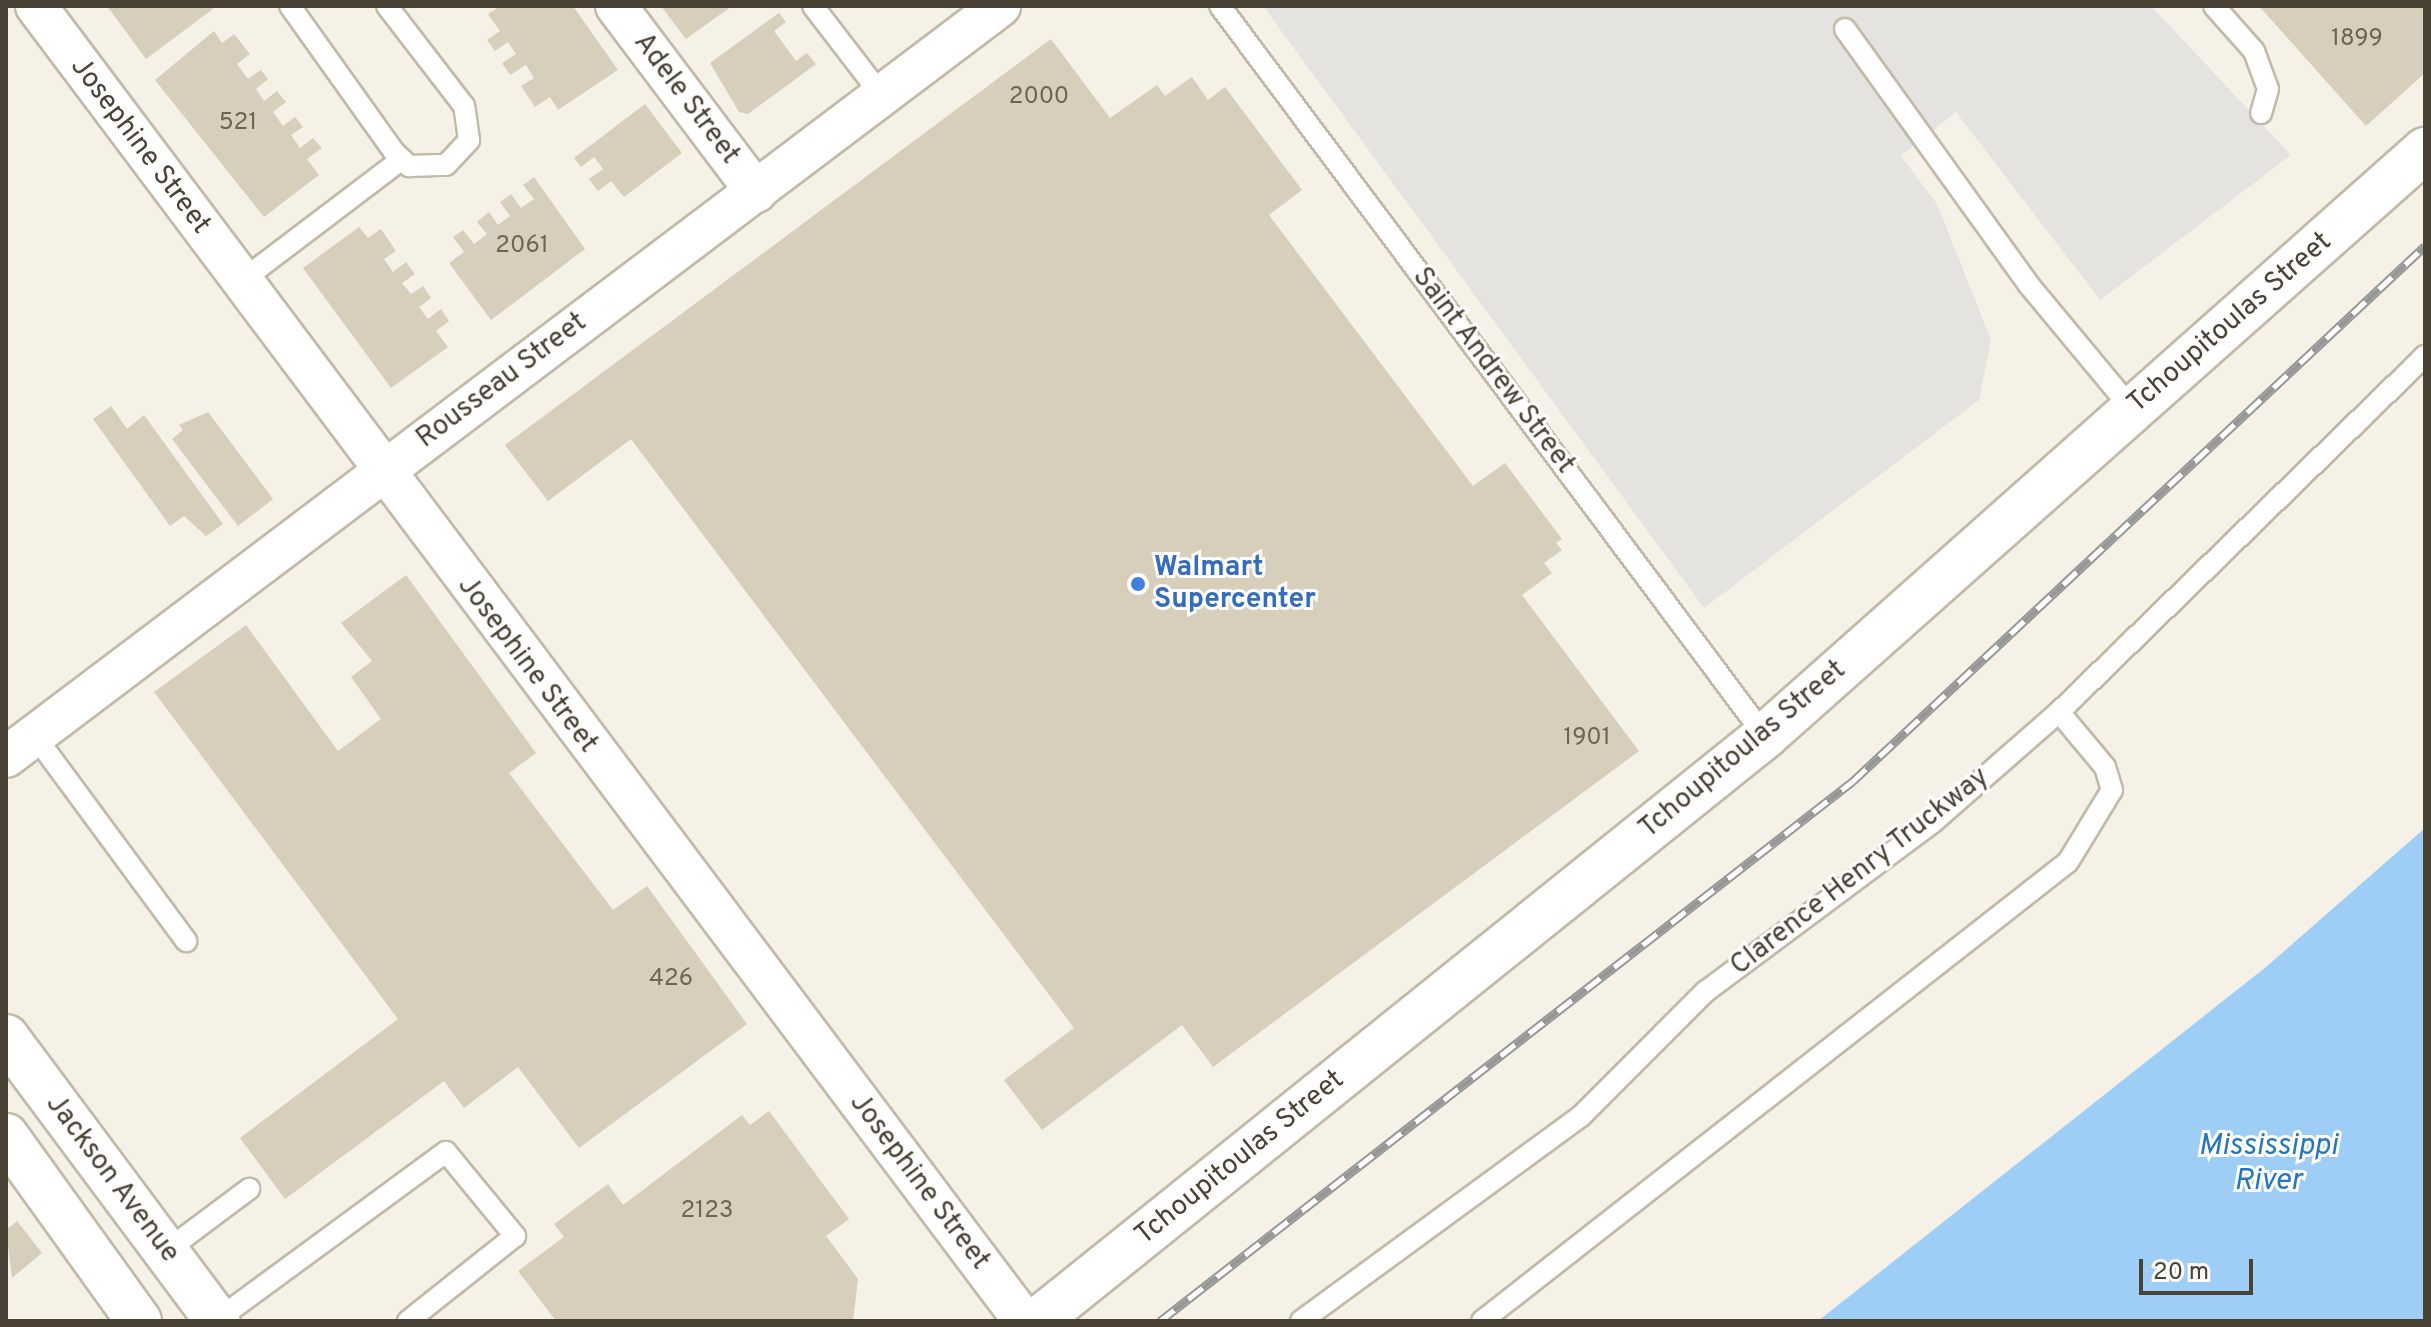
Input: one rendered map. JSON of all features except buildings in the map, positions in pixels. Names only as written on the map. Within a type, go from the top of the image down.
[{"type":"street","name":"Josephine Street","points":[[36,6],[381,472],[1024,1321]]},
{"type":"street","name":"Adele Street","points":[[616,6],[756,192]]},
{"type":"street","name":"Rousseau Street","points":[[20,746],[1000,6]]},
{"type":"street","name":"Tchoupitoulas Street","points":[[1037,1321],[1765,736],[2425,150]]},
{"type":"street","name":"Jackson Avenue","points":[[6,1037],[217,1320]]},
{"type":"street","points":[[6,1136],[139,1321]]},
{"type":"lane","points":[[290,6],[402,159],[428,169],[446,165],[461,155],[470,123],[387,6]]},
{"type":"lane","points":[[813,6],[883,97]]},
{"type":"lane","name":"Saint Andrew Street","points":[[1220,6],[1765,736]]},
{"type":"lane","points":[[2214,6],[2254,51],[2268,89],[2261,113]]},
{"type":"lane","points":[[1845,29],[2029,285],[2132,409]]},
{"type":"lane","points":[[240,282],[402,159]]},
{"type":"lane","name":"Clarence Henry Truckway","points":[[1301,1321],[1581,1116],[1705,992],[1932,823],[2059,712],[2425,356]]},
{"type":"lane","points":[[1482,1321],[2068,862],[2112,790],[2105,767],[2059,712]]},
{"type":"lane","points":[[20,746],[186,941]]},
{"type":"lane","points":[[217,1320],[446,1152],[515,1236],[408,1321]]},
{"type":"lane","points":[[166,1251],[249,1189]]},
{"type":"shaded area","points":[[1263,6],[2151,6],[2291,155],[2100,300],[1956,112],[1901,156],[1937,204],[1991,340],[1979,400],[1704,608]]},
{"type":"water","name":"Mississippi River","points":[[2425,828],[2425,1321],[1818,1321],[2266,967]]},
{"type":"railway","points":[[1160,1321],[1853,781],[2425,246]]},
{"type":"place","name":"Walmart Supercenter","points":[[1138,584]]}]
